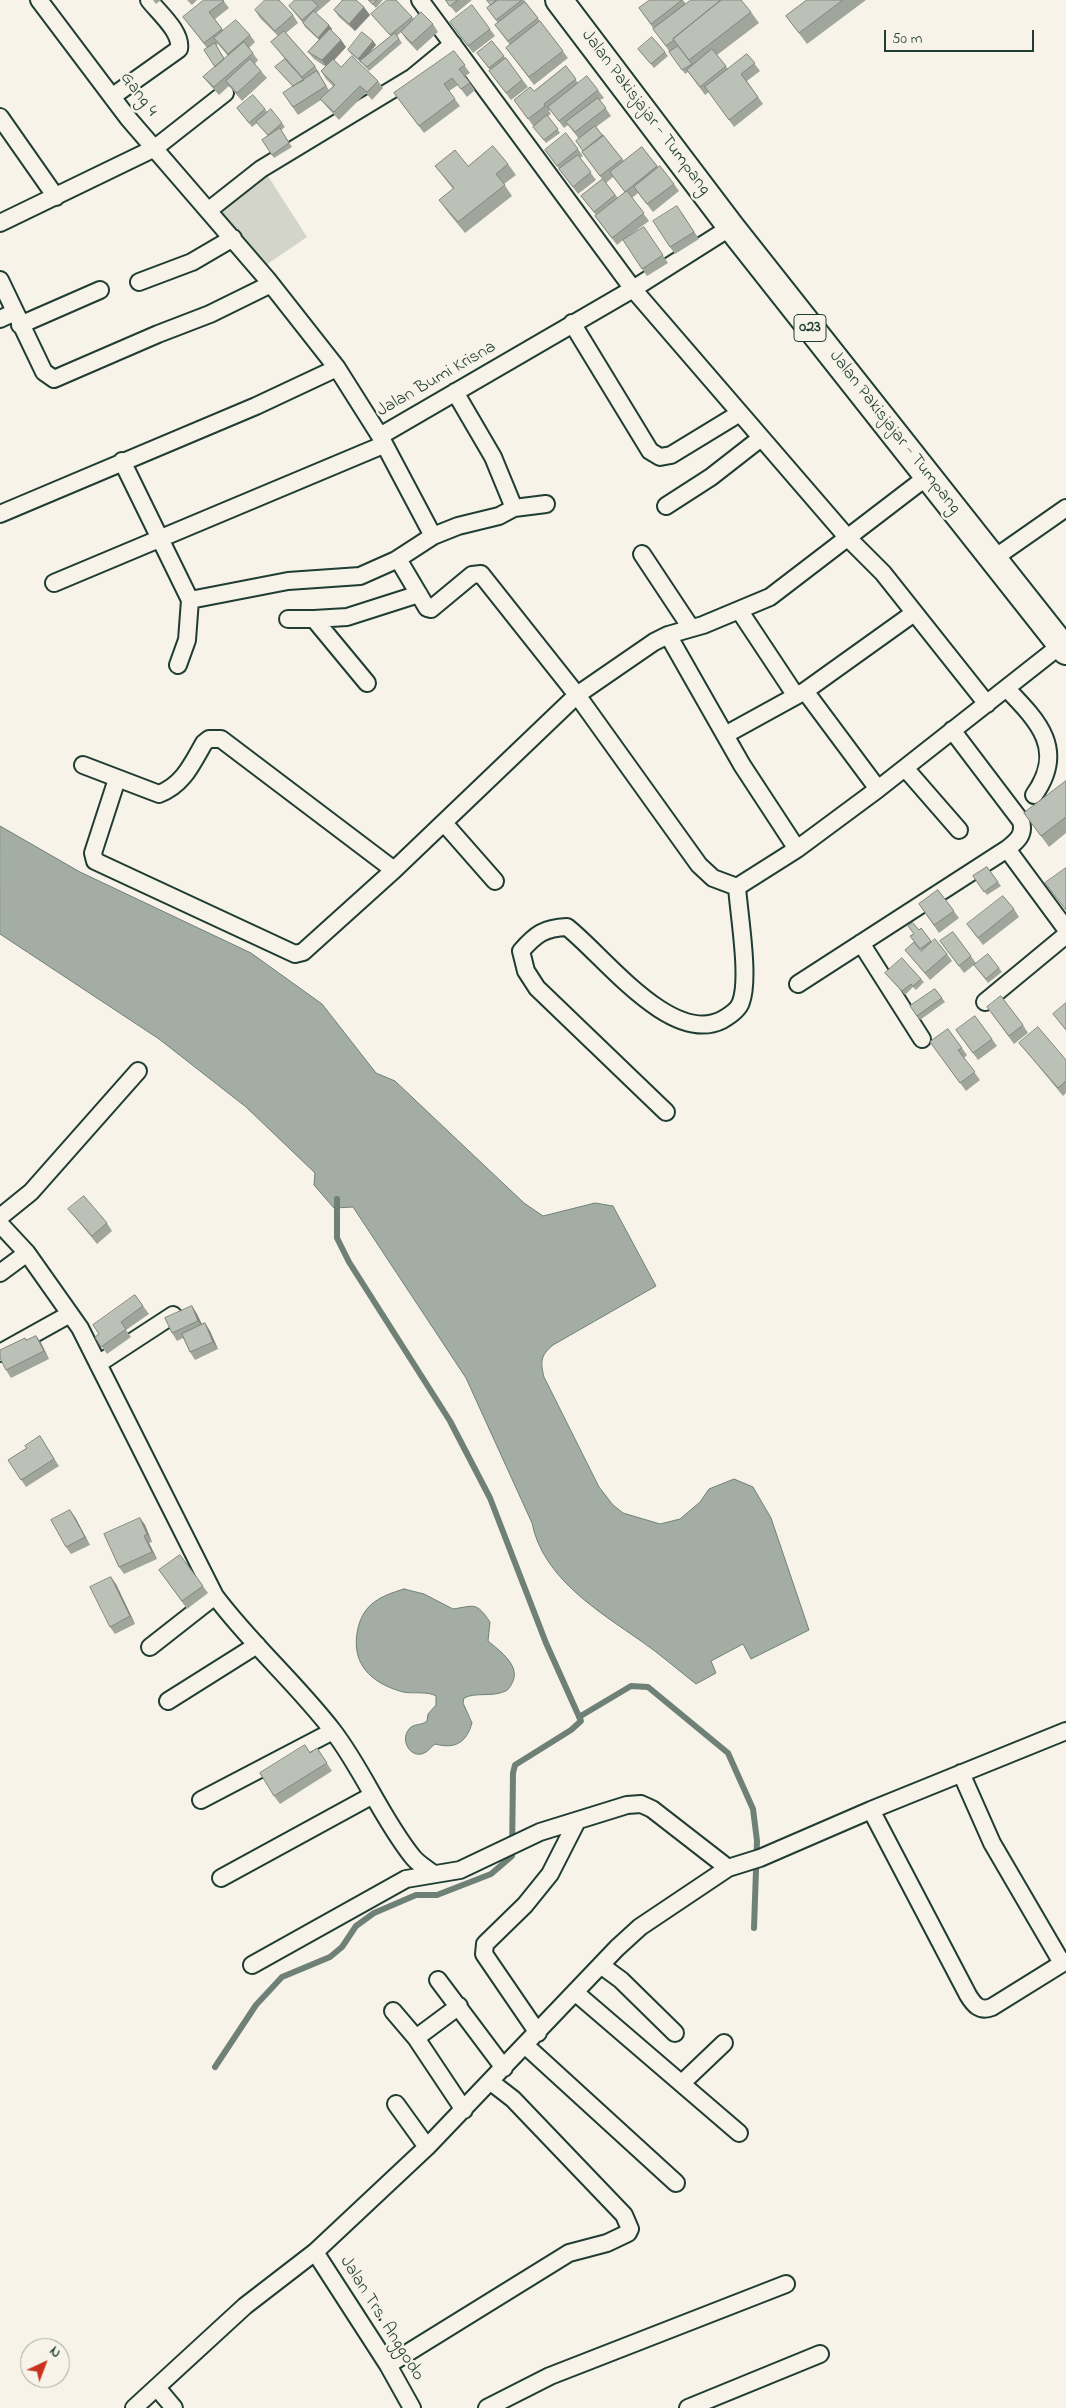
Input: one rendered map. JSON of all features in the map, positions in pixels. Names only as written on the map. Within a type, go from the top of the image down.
[{"type":"main road","name":"Jalan Pakisjajar - Tumpang","points":[[559,0],[731,227],[1064,648]]},
{"type":"street","name":"Gang 4","points":[[39,0],[155,148],[209,210]]},
{"type":"street","points":[[113,96],[179,49],[180,43],[174,30],[149,0]]},
{"type":"street","points":[[420,0],[633,290],[847,537],[883,573],[987,704]]},
{"type":"street","points":[[209,210],[261,169],[413,77],[453,44]]},
{"type":"street","points":[[0,223],[155,148],[225,93]]},
{"type":"street","points":[[0,117],[56,197]]},
{"type":"street","name":"Jalan Bumi Krisna","points":[[209,210],[271,284],[336,368],[381,440],[455,392],[572,323],[633,290],[731,227]]},
{"type":"street","points":[[139,282],[192,262],[233,238]]},
{"type":"street","points":[[0,280],[12,319],[44,372],[54,379],[158,334],[210,314],[271,284]]},
{"type":"street","points":[[12,319],[100,290]]},
{"type":"street","points":[[572,323],[650,451],[660,457],[671,455],[740,413]]},
{"type":"street","points":[[0,514],[256,406],[336,368]]},
{"type":"street","points":[[455,392],[493,457],[514,508]]},
{"type":"street","points":[[666,506],[711,477],[762,438]]},
{"type":"street","points":[[54,583],[162,538],[381,440],[433,536]]},
{"type":"street","points":[[122,461],[162,538],[190,600],[187,640],[178,665]]},
{"type":"street","points":[[117,780],[93,853],[95,861],[295,954],[309,948],[394,870],[577,695],[654,642],[770,597],[928,476]]},
{"type":"street","points":[[190,600],[288,581],[360,576],[398,559],[433,536],[458,526],[499,516],[514,508],[546,504]]},
{"type":"street","points":[[993,559],[1066,508]]},
{"type":"street","points":[[642,554],[691,628]]},
{"type":"street","points":[[398,559],[427,608],[431,609],[472,575],[481,574],[577,695],[698,865],[713,878],[737,888]]},
{"type":"street","points":[[288,619],[347,617],[419,594]]},
{"type":"street","points":[[739,610],[801,694],[878,789]]},
{"type":"street","points":[[725,735],[801,694],[914,613]]},
{"type":"street","points":[[314,619],[368,683]]},
{"type":"street","points":[[668,635],[747,772],[797,849]]},
{"type":"street","points":[[737,888],[797,849],[878,789],[952,730],[1064,648]]},
{"type":"street","points":[[1007,689],[1048,730],[1053,742],[1054,759],[1052,772],[1046,783],[1034,795]]},
{"type":"street","points":[[798,984],[1007,849],[1021,835],[1023,829],[1021,821],[952,730]]},
{"type":"street","points":[[83,765],[117,780],[159,794],[172,789],[184,778],[204,742],[209,739],[221,739],[394,870]]},
{"type":"street","points":[[905,768],[959,830]]},
{"type":"street","points":[[444,823],[495,881]]},
{"type":"street","points":[[1007,849],[1066,929]]},
{"type":"street","points":[[666,1112],[537,988],[526,971],[521,951],[534,936],[551,927],[567,927],[649,1003],[676,1018],[698,1024],[715,1024],[730,1016],[741,1002],[744,978],[737,888]]},
{"type":"street","points":[[984,1002],[1066,935]]},
{"type":"street","points":[[861,944],[922,1039]]},
{"type":"street","points":[[0,1217],[32,1192],[138,1071]]},
{"type":"street","points":[[0,1224],[27,1253],[70,1314],[98,1364],[215,1596],[242,1631],[282,1670],[333,1731],[351,1756],[413,1858],[432,1873]]},
{"type":"street","points":[[0,1273],[27,1253]]},
{"type":"street","points":[[0,1353],[70,1314]]},
{"type":"street","points":[[98,1364],[173,1315]]},
{"type":"street","points":[[150,1647],[215,1596]]},
{"type":"street","points":[[168,1701],[257,1645]]},
{"type":"street","points":[[201,1800],[333,1731]]},
{"type":"street","points":[[174,2408],[146,2398],[245,2306],[316,2252],[427,2147],[602,1966],[616,1948],[640,1927],[728,1868],[756,1860],[871,1810],[1066,1731]]},
{"type":"street","points":[[871,1810],[968,1995],[978,2008],[982,2010],[992,2007],[1064,1962],[992,1843],[962,1773]]},
{"type":"street","points":[[221,1878],[373,1794]]},
{"type":"street","points":[[252,1965],[406,1879],[432,1873],[448,1874],[460,1870],[512,1844],[563,1824],[627,1805],[642,1804],[652,1810],[728,1868]]},
{"type":"street","points":[[538,2033],[484,1954],[485,1944],[525,1905],[550,1874],[577,1821]]},
{"type":"street","points":[[602,1966],[621,1980],[675,2033]]},
{"type":"street","points":[[438,1980],[504,2068]]},
{"type":"street","points":[[576,1993],[740,2133]]},
{"type":"street","points":[[416,2038],[459,2006]]},
{"type":"street","points":[[393,2011],[416,2038],[464,2110]]},
{"type":"street","points":[[682,2083],[724,2043]]},
{"type":"street","points":[[526,2046],[676,2183]]},
{"type":"street","points":[[388,2365],[569,2253],[607,2243],[630,2229],[624,2215],[512,2099],[491,2082]]},
{"type":"street","points":[[396,2104],[427,2147]]},
{"type":"street","name":"Jalan Trs. Anggodo","points":[[316,2252],[388,2365],[412,2408]]},
{"type":"street","points":[[486,2408],[550,2376],[786,2284]]},
{"type":"street","points":[[688,2408],[820,2354]]},
{"type":"shaded area","points":[[266,173],[307,237],[263,267],[220,214],[219,209]]},
{"type":"shaded area","points":[[0,826],[80,872],[251,953],[322,1004],[376,1073],[395,1081],[524,1203],[543,1216],[595,1203],[613,1206],[656,1286],[553,1345],[542,1359],[544,1377],[599,1487],[613,1505],[623,1513],[660,1524],[680,1519],[700,1502],[709,1489],[734,1479],[753,1487],[771,1518],[809,1630],[751,1659],[743,1644],[711,1661],[716,1673],[696,1684],[574,1591],[560,1577],[538,1543],[532,1523],[466,1378],[353,1207],[334,1208],[314,1185],[315,1173],[246,1107],[159,1039],[0,934]]},
{"type":"shaded area","points":[[404,1589],[424,1594],[453,1609],[470,1606],[478,1608],[490,1622],[488,1641],[508,1660],[514,1672],[514,1678],[509,1689],[506,1691],[464,1698],[463,1703],[472,1723],[463,1740],[448,1746],[435,1744],[421,1754],[416,1754],[408,1748],[405,1739],[406,1734],[411,1727],[427,1721],[428,1714],[436,1705],[436,1696],[403,1692],[381,1683],[365,1670],[357,1652],[358,1628],[364,1612],[381,1598]]},
{"type":"building","points":[[204,0],[224,1],[209,12],[222,29],[204,43],[183,17]]},
{"type":"building","points":[[265,0],[279,0],[293,15],[275,31],[255,10]]},
{"type":"building","points":[[295,0],[312,0],[318,6],[302,20],[289,6]]},
{"type":"building","points":[[343,0],[356,0],[364,7],[349,24],[334,10]]},
{"type":"building","points":[[369,0],[377,0],[373,4]]},
{"type":"building","points":[[387,0],[396,0],[412,17],[390,35],[371,14]]},
{"type":"building","points":[[446,0],[458,0],[450,6]]},
{"type":"building","points":[[487,0],[497,0],[491,5]]},
{"type":"building","points":[[497,0],[522,0],[496,20],[487,8]]},
{"type":"building","points":[[650,0],[682,0],[651,24],[639,8]]},
{"type":"building","points":[[691,0],[721,0],[666,46],[653,29]]},
{"type":"building","points":[[721,0],[741,0],[751,12],[689,60],[673,39]]},
{"type":"building","points":[[807,0],[843,0],[799,33],[786,16]]},
{"type":"building","points":[[525,2],[538,18],[508,41],[495,25]]},
{"type":"building","points":[[472,5],[490,29],[468,46],[450,22]]},
{"type":"building","points":[[314,11],[329,25],[318,38],[303,23]]},
{"type":"building","points":[[421,12],[433,24],[412,43],[401,32]]},
{"type":"building","points":[[236,20],[250,35],[228,54],[214,38]]},
{"type":"building","points":[[540,21],[563,51],[529,77],[506,48]]},
{"type":"building","points":[[330,29],[341,40],[322,60],[308,52]]},
{"type":"building","points":[[284,31],[315,66],[302,77],[271,42]]},
{"type":"building","points":[[362,32],[373,41],[358,59],[348,50]]},
{"type":"building","points":[[395,33],[399,39],[367,67],[360,61]]},
{"type":"building","points":[[652,37],[665,52],[651,64],[638,49]]},
{"type":"building","points":[[492,41],[504,56],[489,68],[477,53]]},
{"type":"building","points":[[244,42],[253,53],[214,87],[203,77]]},
{"type":"building","points":[[215,43],[224,59],[215,67],[204,50]]},
{"type":"building","points":[[678,46],[692,64],[682,70],[669,52]]},
{"type":"building","points":[[712,49],[726,66],[700,87],[687,70]]},
{"type":"building","points":[[454,51],[465,65],[459,69],[470,83],[461,89],[452,78],[444,84],[455,99],[419,126],[394,93]]},
{"type":"building","points":[[747,54],[755,63],[741,74],[758,97],[729,120],[705,87]]},
{"type":"building","points":[[352,56],[378,81],[367,92],[360,86],[334,112],[320,99],[335,85],[321,71],[333,59],[341,67]]},
{"type":"building","points":[[506,58],[522,80],[506,93],[489,71]]},
{"type":"building","points":[[250,59],[261,71],[237,93],[226,81]]},
{"type":"building","points":[[285,59],[304,80],[293,86],[275,67]]},
{"type":"building","points":[[566,66],[576,79],[528,119],[514,100],[530,87],[534,91]]},
{"type":"building","points":[[317,71],[326,86],[293,107],[283,93]]},
{"type":"building","points":[[587,76],[598,90],[559,121],[548,107]]},
{"type":"building","points":[[253,95],[265,109],[249,123],[237,108]]},
{"type":"building","points":[[598,98],[606,108],[575,132],[566,122]]},
{"type":"building","points":[[271,109],[282,123],[268,135],[256,122]]},
{"type":"building","points":[[547,115],[558,129],[544,140],[533,127]]},
{"type":"building","points":[[595,126],[603,136],[583,151],[576,141]]},
{"type":"building","points":[[280,128],[289,143],[272,155],[262,140]]},
{"type":"building","points":[[566,133],[578,149],[557,166],[545,150]]},
{"type":"building","points":[[603,135],[622,159],[600,176],[582,152]]},
{"type":"building","points":[[493,146],[508,164],[496,174],[505,185],[458,222],[439,200],[454,188],[435,166],[455,150],[468,166]]},
{"type":"building","points":[[642,147],[657,166],[625,192],[610,172]]},
{"type":"building","points":[[578,155],[591,172],[573,187],[559,169]]},
{"type":"building","points":[[660,166],[674,184],[647,204],[634,187]]},
{"type":"building","points":[[603,179],[615,195],[594,212],[581,196]]},
{"type":"building","points":[[627,191],[644,213],[612,238],[595,216]]},
{"type":"building","points":[[677,206],[694,232],[670,247],[653,221]]},
{"type":"building","points":[[644,227],[663,255],[642,269],[623,240]]},
{"type":"building","points":[[1066,781],[1066,817],[1041,836],[1024,813]]},
{"type":"building","points":[[987,867],[998,882],[984,892],[973,876]]},
{"type":"building","points":[[1066,868],[1066,910],[1045,883]]},
{"type":"building","points":[[938,890],[954,911],[934,925],[919,904]]},
{"type":"building","points":[[1003,896],[1014,909],[978,938],[967,924]]},
{"type":"building","points":[[913,923],[919,930],[921,928],[931,941],[920,949],[910,936],[914,934],[908,926]]},
{"type":"building","points":[[953,932],[971,956],[959,966],[940,941]]},
{"type":"building","points":[[935,939],[947,954],[925,973],[905,950],[914,942],[921,951]]},
{"type":"building","points":[[988,954],[999,968],[986,979],[974,965]]},
{"type":"building","points":[[902,958],[921,979],[913,986],[911,984],[902,991],[885,973]]},
{"type":"building","points":[[935,989],[942,998],[917,1016],[910,1006]]},
{"type":"building","points":[[1001,996],[1023,1025],[1009,1036],[987,1007]]},
{"type":"building","points":[[1066,1003],[1066,1030],[1053,1014]]},
{"type":"building","points":[[975,1016],[992,1039],[973,1053],[956,1030]]},
{"type":"building","points":[[1038,1027],[1066,1060],[1066,1081],[1058,1088],[1019,1043]]},
{"type":"building","points":[[948,1029],[962,1048],[958,1050],[975,1072],[960,1083],[930,1042]]},
{"type":"building","points":[[84,1196],[107,1223],[92,1236],[68,1209]]},
{"type":"building","points":[[135,1295],[143,1306],[121,1322],[126,1329],[101,1347],[95,1337],[99,1334],[93,1325]]},
{"type":"building","points":[[192,1306],[198,1321],[172,1333],[165,1318]]},
{"type":"building","points":[[205,1323],[213,1342],[190,1352],[182,1334]]},
{"type":"building","points":[[36,1336],[44,1351],[6,1370],[0,1358],[0,1350],[25,1338],[26,1340]]},
{"type":"building","points":[[40,1436],[54,1459],[21,1480],[8,1460],[27,1448],[25,1446]]},
{"type":"building","points":[[70,1510],[85,1537],[66,1547],[51,1520]]},
{"type":"building","points":[[140,1518],[147,1534],[144,1536],[152,1552],[119,1567],[104,1534]]},
{"type":"building","points":[[180,1555],[203,1586],[182,1601],[159,1570]]},
{"type":"building","points":[[111,1577],[130,1616],[110,1627],[90,1587]]},
{"type":"building","points":[[305,1745],[310,1753],[317,1748],[327,1763],[274,1796],[260,1773]]},
{"type":"waterway","points":[[215,2067],[256,2005],[282,1977],[330,1957],[342,1947],[356,1926],[374,1913],[416,1895],[437,1895],[491,1874],[512,1856],[513,1773],[515,1765],[571,1730],[581,1721],[546,1643],[490,1498],[450,1421],[349,1262],[337,1238],[337,1199]]},
{"type":"waterway","points":[[579,1717],[631,1686],[648,1687],[728,1753],[753,1809],[757,1841],[754,1928]]}]
